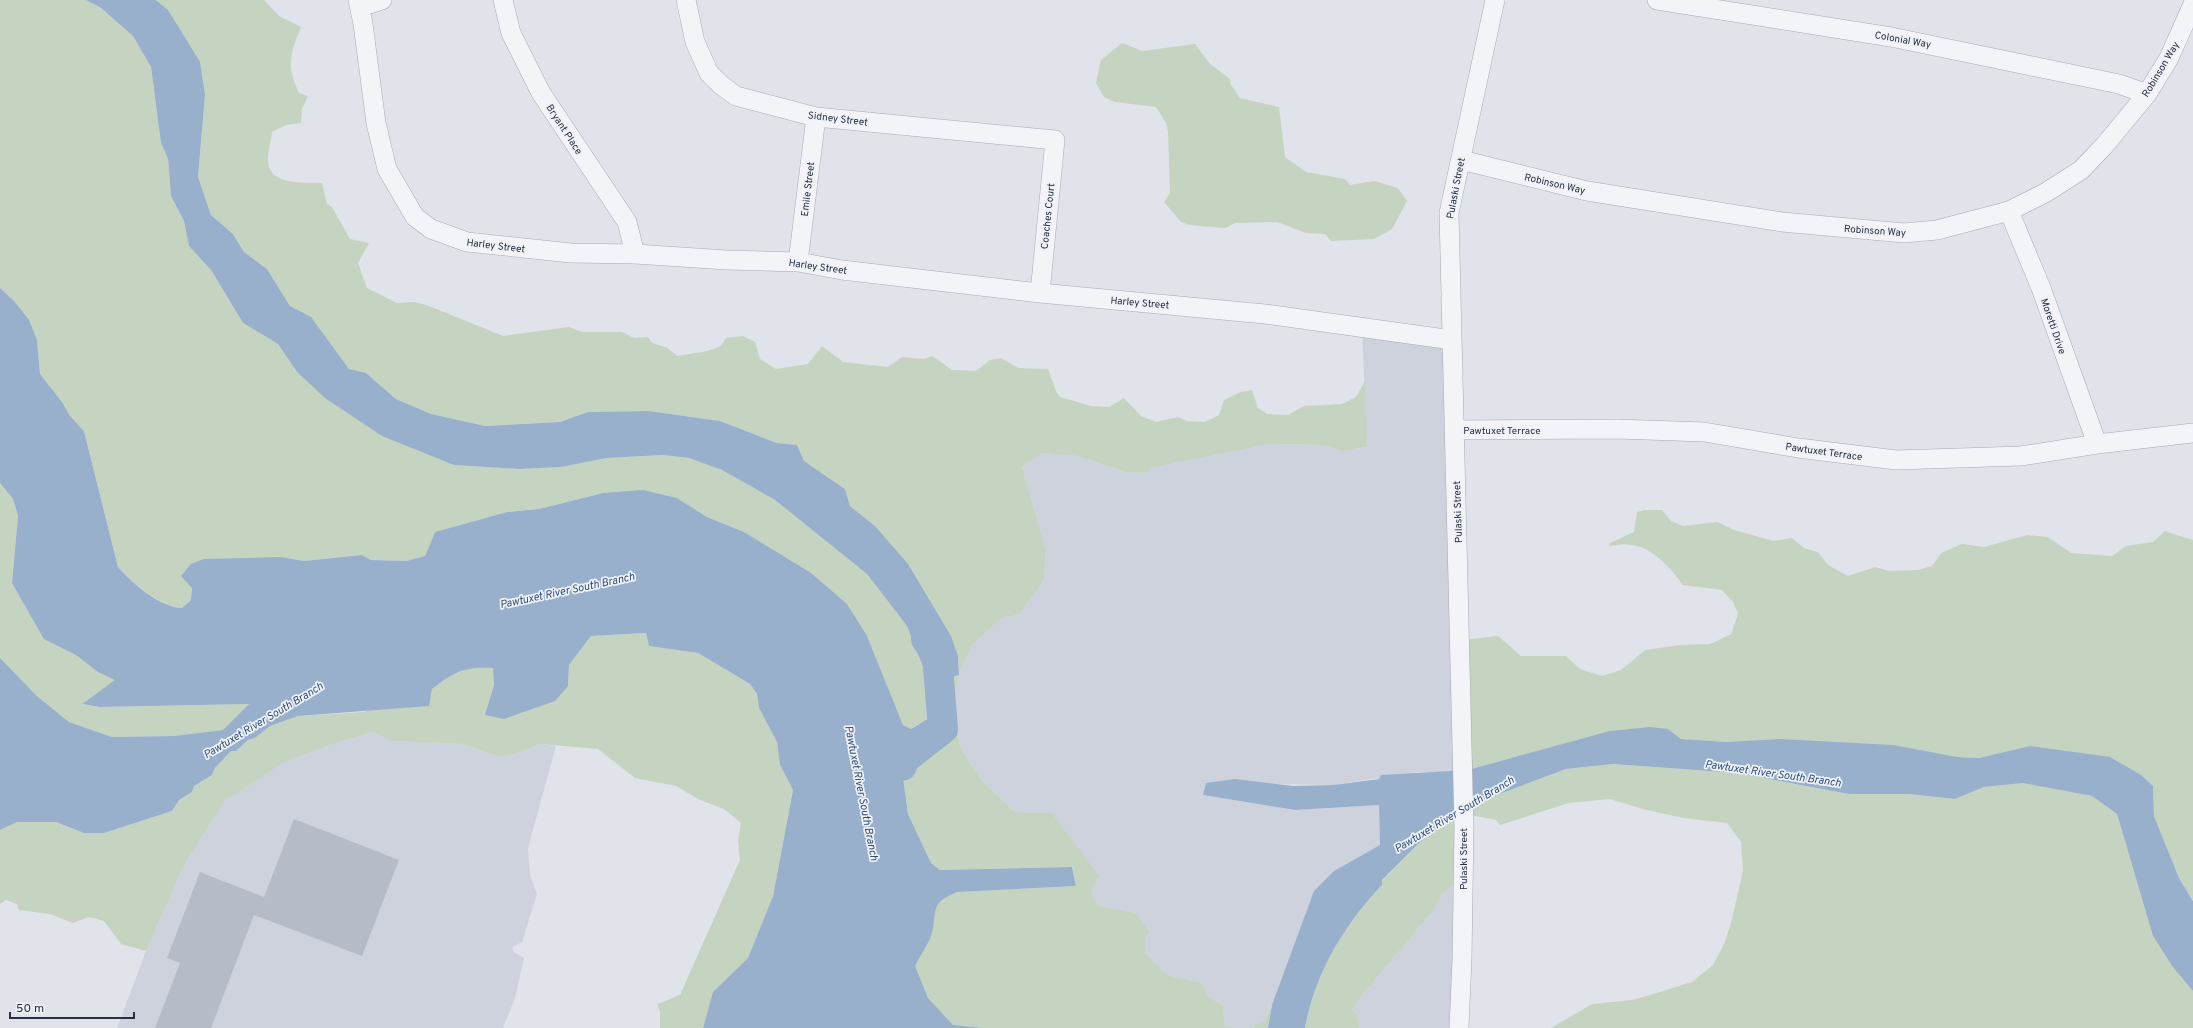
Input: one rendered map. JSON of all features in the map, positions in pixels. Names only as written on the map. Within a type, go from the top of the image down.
[{"type":"street","points":[[359,3],[382,0]]},
{"type":"street","name":"Bryant Place","points":[[503,0],[512,33],[541,93],[627,222],[635,254]]},
{"type":"street","name":"Sidney Street","points":[[686,0],[695,42],[709,73],[721,85],[736,96],[816,117],[1055,140]]},
{"type":"street","name":"Pulaski Street","points":[[1459,1028],[1462,959],[1464,828],[1449,212],[1496,0]]},
{"type":"street","name":"Colonial Way","points":[[1657,0],[1891,36],[2111,82],[2147,94]]},
{"type":"street","name":"Harley Street","points":[[359,3],[381,149],[387,169],[416,217],[431,229],[467,242],[572,253],[635,254],[798,262],[842,270],[1040,293],[1264,314],[1452,340]]},
{"type":"street","name":"Robinson Way","points":[[1461,160],[1587,191],[1775,220],[1859,230],[1904,233],[1937,230],[2009,210],[2045,193],[2081,170],[2104,146],[2147,94],[2169,58],[2193,4]]},
{"type":"street","name":"Emile Street","points":[[798,262],[816,117]]},
{"type":"street","name":"Coaches Court","points":[[1040,293],[1055,140]]},
{"type":"street","name":"Moretti Drive","points":[[2009,210],[2041,288],[2097,444]]},
{"type":"street","name":"Pawtuxet Terrace","points":[[1454,430],[1632,429],[1704,432],[1843,454],[1896,460],[2021,456],[2097,444],[2193,433]]},
{"type":"shaded area","points":[[1362,329],[1451,341],[1468,770],[1437,773],[1417,772],[1379,781],[1378,778],[1334,785],[1206,783],[1203,795],[1294,810],[1379,805],[1380,845],[1334,871],[1274,1005],[1271,1006],[1264,1021],[1255,1025],[1253,1028],[1225,1026],[1223,1006],[1209,997],[1202,983],[1167,975],[1146,953],[1145,938],[1135,913],[1100,906],[1092,896],[1093,887],[1098,876],[1052,813],[1015,812],[983,782],[961,749],[956,725],[946,722],[947,716],[939,714],[926,716],[926,690],[932,686],[956,689],[959,673],[972,645],[1003,617],[1019,615],[1044,580],[1046,550],[1022,467],[1043,453],[1077,456],[1126,472],[1148,473],[1150,468],[1270,444],[1323,445],[1342,451],[1367,447]]},
{"type":"shaded area","points":[[374,732],[390,741],[463,744],[500,757],[522,752],[539,744],[556,746],[528,848],[530,875],[537,894],[522,942],[512,947],[514,952],[524,958],[515,998],[503,1028],[117,1028],[146,951],[184,865],[225,801],[285,761],[339,742]]},
{"type":"shaded area","points":[[1464,875],[1461,1028],[1360,1028],[1357,1014],[1352,1010],[1362,995],[1432,912],[1443,893]]},
{"type":"green space","points":[[0,0],[86,0],[101,8],[133,36],[151,67],[161,143],[168,159],[171,196],[184,221],[189,246],[211,270],[243,323],[278,344],[297,372],[454,465],[520,469],[561,467],[607,458],[663,455],[689,458],[722,470],[775,500],[867,574],[907,626],[925,672],[946,678],[959,675],[956,689],[932,686],[926,691],[926,715],[929,717],[911,729],[903,725],[867,636],[744,532],[707,517],[677,498],[603,493],[539,509],[507,512],[435,532],[425,556],[406,561],[371,560],[362,555],[304,561],[281,557],[192,588],[191,600],[182,608],[164,603],[147,593],[131,581],[118,567],[84,431],[70,416],[62,402],[40,374],[37,341],[14,301],[0,288]]},
{"type":"green space","points":[[156,0],[264,0],[279,16],[301,27],[292,53],[291,67],[292,75],[299,93],[308,96],[302,109],[301,123],[286,125],[272,132],[268,157],[270,168],[274,174],[288,181],[322,183],[327,204],[332,207],[350,239],[369,243],[358,263],[367,288],[397,303],[415,302],[429,306],[503,336],[569,327],[582,332],[622,332],[634,338],[648,337],[652,343],[666,347],[677,356],[708,351],[721,346],[726,338],[743,336],[755,342],[760,359],[776,369],[808,364],[822,346],[843,362],[888,367],[902,357],[924,359],[932,356],[952,370],[976,371],[990,360],[1001,358],[1018,368],[1048,369],[1056,391],[1060,397],[1091,406],[1109,407],[1124,398],[1141,416],[1156,422],[1178,417],[1187,421],[1205,422],[1219,415],[1224,400],[1241,392],[1252,390],[1258,408],[1267,414],[1288,415],[1304,406],[1342,404],[1356,397],[1365,381],[1367,447],[1342,451],[1323,445],[1270,444],[1150,468],[1148,473],[1126,472],[1077,456],[1043,453],[1022,467],[1046,550],[1044,580],[1019,615],[1003,617],[972,645],[959,673],[958,656],[875,526],[850,506],[845,489],[804,461],[797,445],[777,443],[720,421],[649,411],[588,412],[560,422],[485,426],[431,414],[396,399],[366,373],[349,369],[311,318],[290,306],[267,269],[244,252],[233,234],[211,215],[198,177],[205,95],[168,10]]},
{"type":"green space","points":[[1122,43],[1142,51],[1195,44],[1210,64],[1230,79],[1231,85],[1240,98],[1279,107],[1285,157],[1306,172],[1345,179],[1350,185],[1374,181],[1398,188],[1407,201],[1392,229],[1374,239],[1331,241],[1325,234],[1306,233],[1277,222],[1235,223],[1226,228],[1189,225],[1181,222],[1164,202],[1170,193],[1168,131],[1166,123],[1156,107],[1115,102],[1104,97],[1096,83],[1101,60]]},
{"type":"green space","points":[[0,483],[13,499],[18,516],[12,583],[47,624],[71,649],[85,661],[116,680],[82,704],[100,707],[249,704],[224,730],[174,736],[112,737],[69,722],[37,696],[0,658]]},
{"type":"green space","points":[[1645,510],[1662,510],[1671,521],[1683,526],[1718,522],[1734,530],[1774,541],[1792,538],[1804,548],[1818,552],[1828,565],[1848,576],[1875,567],[1889,571],[1918,570],[1932,566],[1941,553],[1962,544],[1984,547],[2027,535],[2048,537],[2071,553],[2112,556],[2126,546],[2153,542],[2165,531],[2193,540],[2193,900],[2179,878],[2154,816],[2153,786],[2030,746],[1979,758],[1957,757],[1681,739],[1668,729],[1468,770],[1462,640],[1498,636],[1521,656],[1566,656],[1580,669],[1602,676],[1621,670],[1645,650],[1681,645],[1710,644],[1731,634],[1738,614],[1733,602],[1722,590],[1683,585],[1661,560],[1647,550],[1631,545],[1609,546],[1610,543],[1634,532],[1637,512]]},
{"type":"green space","points":[[646,633],[649,646],[698,653],[750,684],[757,694],[759,708],[777,742],[780,765],[793,790],[773,896],[748,958],[713,993],[703,1028],[660,1028],[660,1012],[657,1004],[680,995],[740,860],[738,840],[741,823],[724,809],[700,800],[676,786],[635,778],[598,749],[539,744],[522,752],[500,757],[463,744],[390,741],[374,732],[339,742],[286,761],[225,801],[184,865],[146,951],[121,944],[104,921],[89,917],[73,923],[50,914],[19,910],[17,904],[6,900],[0,904],[0,830],[17,822],[56,822],[84,833],[104,833],[172,811],[179,800],[192,792],[194,786],[212,775],[215,768],[231,751],[236,751],[248,740],[255,738],[270,726],[298,716],[363,712],[432,689],[450,676],[471,667],[493,668],[494,685],[486,715],[568,686],[569,665],[591,636]]},
{"type":"green space","points":[[946,722],[956,725],[961,749],[983,782],[1015,812],[1052,813],[1099,876],[1093,887],[1092,896],[1100,906],[1135,913],[1149,931],[1145,938],[1146,953],[1167,975],[1202,983],[1209,997],[1223,1006],[1225,1026],[1237,1028],[984,1028],[953,1025],[928,998],[914,966],[930,939],[935,911],[941,901],[957,892],[1076,886],[1072,867],[940,870],[931,863],[908,814],[903,778],[912,758]]},
{"type":"green space","points":[[1613,764],[1737,773],[1849,794],[1909,794],[1955,799],[1984,787],[2023,783],[2092,796],[2117,814],[2153,936],[2172,966],[2193,991],[2193,1028],[1551,1028],[1592,1004],[1633,1000],[1692,982],[1713,965],[1724,944],[1731,923],[1743,871],[1741,842],[1727,823],[1683,818],[1643,809],[1610,799],[1569,803],[1500,825],[1496,820],[1464,814],[1464,875],[1443,893],[1432,912],[1362,995],[1352,1010],[1357,1014],[1360,1028],[1305,1028],[1316,988],[1333,951],[1344,933],[1355,916],[1382,885],[1382,881],[1418,844],[1465,807],[1566,769]]},
{"type":"green space","points":[[1272,1005],[1268,1028],[1253,1028],[1255,1025],[1264,1021]]},
{"type":"water","points":[[86,0],[156,0],[168,10],[200,62],[205,95],[198,177],[211,215],[233,234],[244,252],[267,269],[290,306],[311,317],[349,369],[366,373],[396,399],[431,414],[485,426],[560,422],[588,412],[649,411],[720,421],[777,443],[797,445],[804,461],[845,489],[850,506],[875,526],[908,564],[951,636],[958,656],[959,675],[946,678],[925,672],[907,626],[867,574],[775,500],[722,470],[689,458],[663,455],[607,458],[561,467],[520,469],[454,465],[382,436],[325,398],[297,372],[278,344],[243,323],[211,270],[189,246],[184,221],[171,196],[168,159],[161,143],[151,67],[133,36],[101,8]]},
{"type":"water","name":"Pawtuxet River South Branch","points":[[0,288],[14,301],[29,320],[37,340],[40,374],[62,402],[70,416],[84,431],[118,567],[131,581],[147,594],[164,603],[182,608],[191,600],[192,588],[181,576],[191,564],[204,559],[281,557],[304,561],[362,555],[371,560],[406,561],[425,556],[435,532],[507,512],[539,509],[603,493],[643,490],[677,498],[707,517],[744,532],[811,573],[847,604],[867,636],[903,725],[911,729],[937,715],[947,716],[946,722],[912,758],[903,778],[908,814],[931,863],[940,870],[1072,867],[1076,886],[957,892],[941,901],[937,906],[930,939],[915,966],[928,998],[953,1025],[984,1028],[703,1028],[713,992],[748,958],[773,896],[793,790],[780,765],[777,742],[759,708],[757,694],[750,684],[698,653],[649,646],[646,633],[591,636],[569,665],[568,686],[555,701],[504,719],[485,715],[494,685],[493,668],[467,669],[447,678],[432,689],[429,706],[298,716],[270,726],[255,738],[248,740],[236,751],[231,751],[215,768],[212,775],[194,786],[192,792],[179,800],[172,811],[104,833],[84,833],[56,822],[17,822],[0,830],[0,658],[37,696],[69,722],[112,737],[174,736],[223,730],[249,704],[100,707],[82,704],[115,680],[98,672],[76,655],[44,639],[12,583],[18,516],[13,499],[0,483]]},
{"type":"water","name":"Pawtuxet River South Branch","points":[[1650,727],[1668,729],[1681,739],[1727,742],[1780,739],[1893,745],[1957,757],[1979,758],[2030,746],[2110,757],[2141,775],[2153,786],[2154,816],[2179,878],[2193,901],[2193,991],[2172,966],[2153,936],[2117,814],[2092,796],[2023,783],[1984,787],[1955,799],[1909,794],[1849,794],[1737,773],[1613,764],[1566,769],[1465,807],[1418,844],[1382,880],[1382,885],[1355,916],[1333,951],[1324,969],[1316,988],[1305,1028],[1268,1028],[1272,1005],[1314,891],[1334,871],[1380,845],[1379,805],[1295,810],[1203,795],[1206,783],[1235,779],[1293,786],[1334,785],[1379,779],[1381,775],[1468,770],[1610,731]]},
{"type":"building","points":[[294,819],[399,860],[362,956],[254,915],[211,1028],[155,1028],[180,963],[167,958],[200,872],[264,897]]},
{"type":"waterway","points":[[902,766],[903,760],[943,729],[937,655],[926,639]]}]
